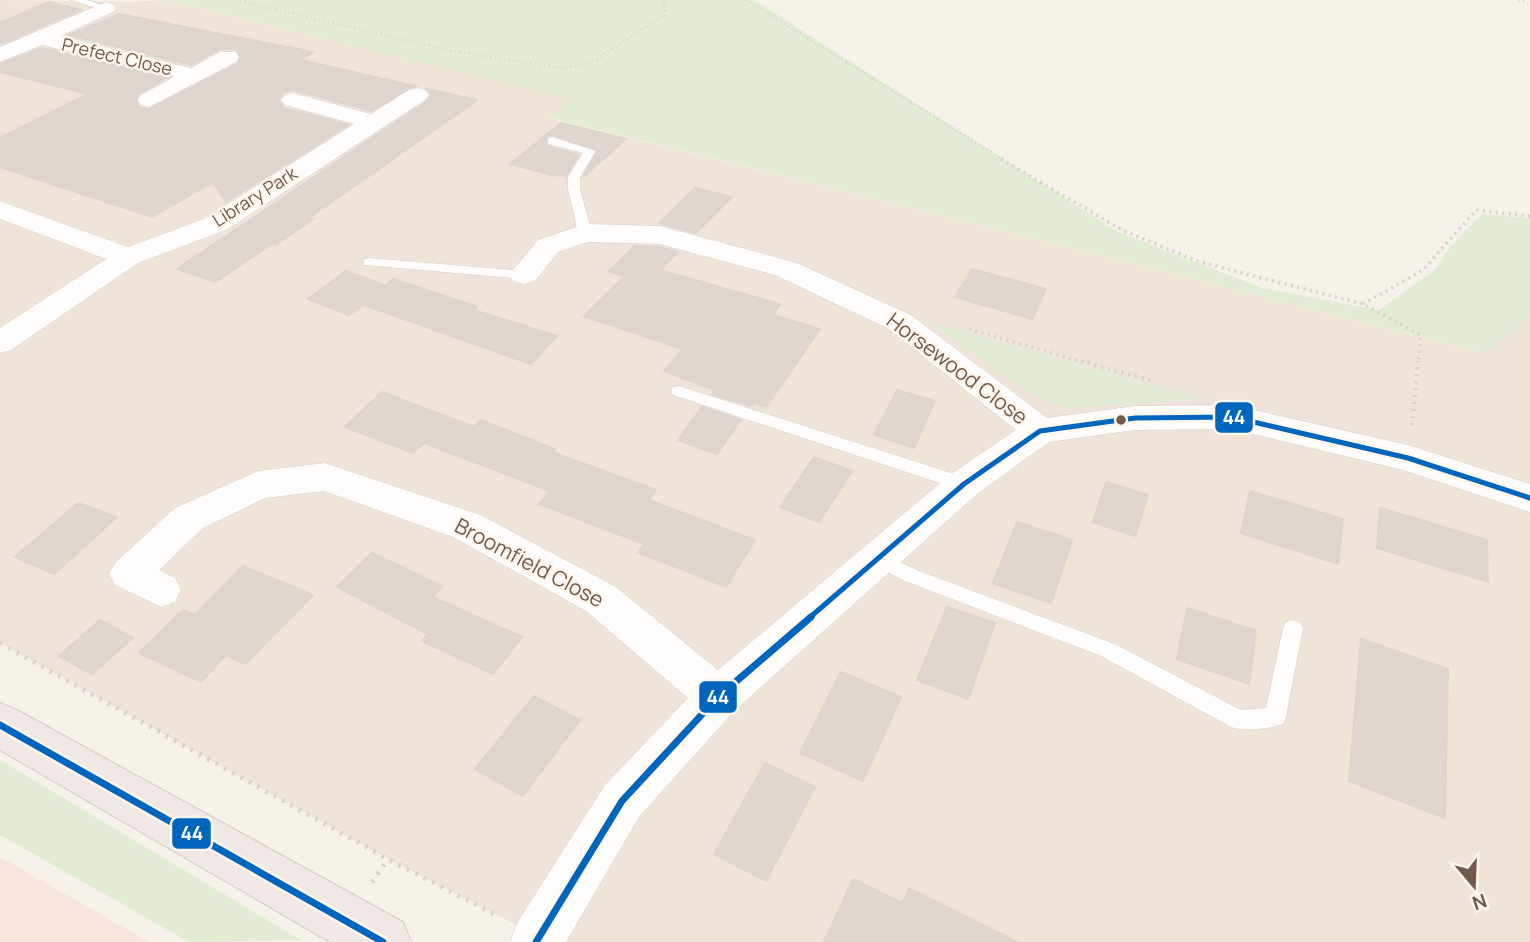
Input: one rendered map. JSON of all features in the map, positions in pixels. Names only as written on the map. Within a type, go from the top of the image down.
[{"type":"highway","points":[[0,725],[383,942]]},
{"type":"street","points":[[0,55],[106,8]]},
{"type":"street","name":"Prefect Close","points":[[42,38],[192,75]]},
{"type":"street","name":"Prefect Close","points":[[149,100],[228,57]]},
{"type":"street","name":"Library Park","points":[[0,343],[128,257],[216,224],[417,95]]},
{"type":"street","points":[[293,100],[374,122]]},
{"type":"street","points":[[0,209],[128,257]]},
{"type":"street","name":"Horsewood Close","points":[[524,275],[548,246],[585,233],[660,234],[786,269],[900,322],[1040,431]]},
{"type":"street","points":[[538,940],[622,802],[718,697],[964,484],[1040,431],[1135,418],[1232,416],[1408,458],[1530,498]]},
{"type":"street","name":"Broomfield Close","points":[[161,590],[129,574],[189,518],[258,485],[325,477],[467,526],[601,599],[718,697]]},
{"type":"lane","points":[[76,0],[106,8]]},
{"type":"lane","points":[[552,141],[590,152],[574,177],[574,189],[585,233]]},
{"type":"lane","points":[[369,262],[524,275]]},
{"type":"lane","points":[[679,391],[964,484]]},
{"type":"lane","points":[[876,558],[912,576],[1108,650],[1238,720],[1275,717],[1293,628]]},
{"type":"path","points":[[236,0],[306,15],[351,30],[460,53],[569,68],[603,58],[666,15],[664,0]]},
{"type":"path","points":[[746,0],[1043,185],[1122,230],[1200,262],[1363,304],[1421,335],[1408,458]]},
{"type":"path","points":[[1519,0],[1530,4]]},
{"type":"path","points":[[1363,304],[1423,270],[1476,210],[1530,216]]},
{"type":"path","points":[[900,322],[925,317],[1165,385]]},
{"type":"path","points":[[0,643],[538,940]]},
{"type":"shaded area","points":[[0,0],[165,0],[574,99],[549,118],[1482,353],[1530,315],[1530,942],[538,942],[539,937],[388,859],[0,643]]},
{"type":"shaded area","points":[[0,857],[149,942],[0,942]]},
{"type":"green space","points":[[165,0],[754,0],[1118,232],[1262,288],[1379,310],[1436,269],[1451,246],[1482,214],[1530,218],[1530,315],[1483,353],[548,117],[573,99]]},
{"type":"green space","points":[[929,322],[1203,399],[1067,408],[1032,394]]},
{"type":"green space","points":[[0,760],[301,940],[189,942],[0,835]]},
{"type":"building","points":[[49,2],[80,10],[0,44],[0,23]]},
{"type":"building","points":[[119,14],[313,52],[300,60],[415,86],[371,111],[294,90],[284,92],[278,100],[284,108],[348,125],[226,202],[213,182],[152,217],[0,167],[0,138],[88,94],[0,72],[0,64],[42,48],[167,78],[135,98],[139,107],[148,110],[237,64],[241,58],[236,49],[220,49],[191,65],[69,35]]},
{"type":"building","points":[[427,89],[477,100],[309,218],[313,219],[276,245],[271,244],[216,282],[177,269],[426,102],[432,95]]},
{"type":"building","points":[[561,123],[626,139],[583,177],[598,150],[553,135],[546,136],[546,146],[579,155],[566,176],[510,164]]},
{"type":"building","points":[[695,188],[732,197],[696,233],[659,223]]},
{"type":"building","points":[[635,246],[659,247],[678,252],[660,270],[780,304],[773,315],[820,329],[766,407],[754,403],[751,406],[712,394],[715,390],[664,371],[683,349],[584,316],[625,276],[609,271]]},
{"type":"building","points":[[972,269],[1046,289],[1032,319],[955,297]]},
{"type":"building","points":[[346,271],[386,286],[393,279],[477,307],[474,310],[557,336],[531,364],[364,305],[372,298],[349,315],[308,299]]},
{"type":"building","points":[[897,390],[935,401],[914,448],[874,435]]},
{"type":"building","points":[[382,392],[474,427],[481,420],[555,449],[552,452],[656,490],[649,500],[755,540],[726,587],[638,552],[644,544],[539,504],[550,491],[424,443],[413,453],[345,427]]},
{"type":"building","points":[[702,407],[741,420],[717,454],[678,440]]},
{"type":"building","points":[[814,457],[852,471],[819,522],[780,507]]},
{"type":"building","points":[[1106,482],[1148,495],[1135,536],[1093,522]]},
{"type":"building","points":[[1250,491],[1343,519],[1338,564],[1241,533]]},
{"type":"building","points":[[78,503],[117,517],[54,574],[15,557]]},
{"type":"building","points":[[1380,508],[1487,540],[1488,582],[1377,548]]},
{"type":"building","points":[[1017,522],[1072,540],[1051,603],[993,583]]},
{"type":"building","points":[[372,553],[442,586],[433,597],[522,637],[493,674],[422,641],[428,634],[337,587]]},
{"type":"building","points":[[243,566],[313,595],[245,664],[226,655],[201,682],[139,653],[183,610],[195,615]]},
{"type":"building","points":[[947,607],[995,623],[968,699],[917,680]]},
{"type":"building","points":[[1187,608],[1256,631],[1249,684],[1177,659]]},
{"type":"building","points":[[100,620],[133,638],[92,674],[59,656]]},
{"type":"building","points":[[1361,639],[1448,669],[1445,818],[1349,781]]},
{"type":"building","points":[[841,672],[901,697],[863,781],[800,753]]},
{"type":"building","points":[[534,696],[580,720],[523,796],[475,769]]},
{"type":"building","points":[[765,763],[815,787],[766,881],[714,854]]},
{"type":"building","points":[[853,879],[902,903],[909,888],[1018,942],[824,942]]},
{"type":"transit line","name":"44","points":[[536,942],[622,801],[718,697],[964,484],[1040,431],[1135,418],[1232,417],[1408,458],[1530,498]]},
{"type":"transit line","name":"44","points":[[0,725],[383,942]]}]
